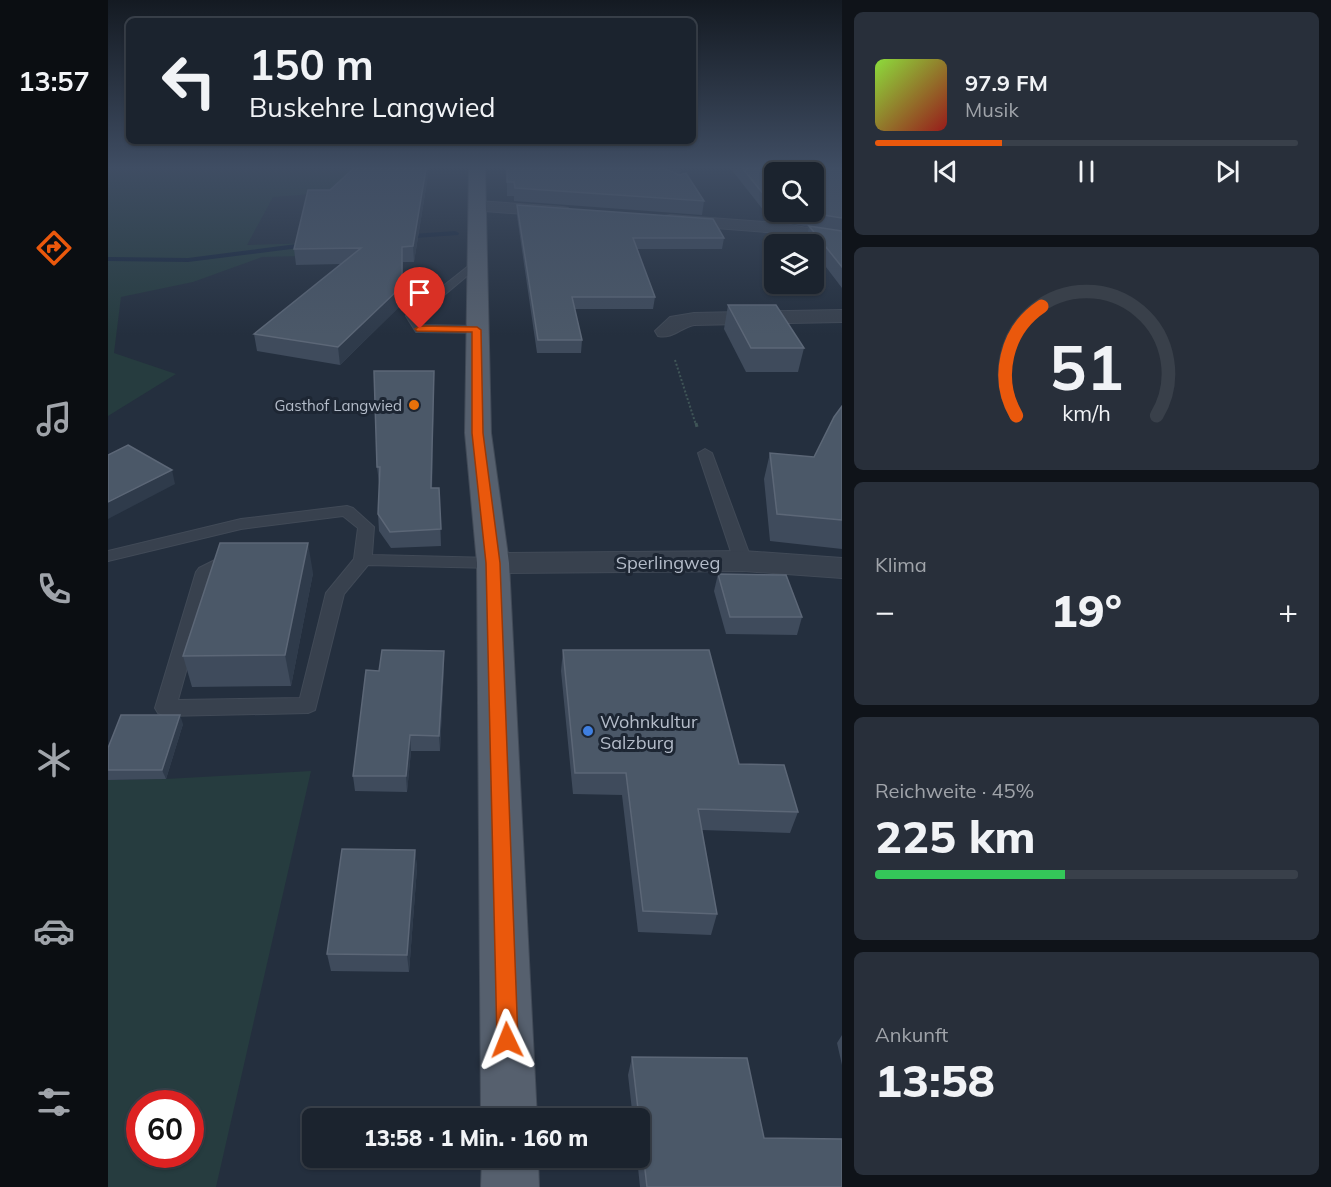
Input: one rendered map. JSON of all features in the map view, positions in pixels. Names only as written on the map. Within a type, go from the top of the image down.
[{"type":"main road","points":[[477,224],[478,433],[493,563],[509,1108]]},
{"type":"main road","points":[[510,1168],[510,1187]]},
{"type":"street","points":[[732,224],[779,228],[842,239]]},
{"type":"street","points":[[666,331],[678,322],[694,319],[842,316]]},
{"type":"street","name":"Sperlingweg","points":[[493,563],[743,561],[842,568]]},
{"type":"lane","points":[[476,263],[412,316],[420,329],[477,330]]},
{"type":"lane","points":[[705,453],[743,561]]},
{"type":"lane","points":[[108,556],[241,524],[347,512],[366,527],[363,560],[335,593],[308,705],[165,708],[205,572],[243,550],[254,549]]},
{"type":"lane","points":[[363,560],[493,563]]},
{"type":"path","points":[[666,331],[705,453]]},
{"type":"green space","points":[[108,224],[258,224],[247,245],[351,242],[344,255],[262,257],[193,282],[121,297],[114,353],[176,374],[108,416]]},
{"type":"green space","points":[[311,771],[216,1187],[108,1187],[108,780]]},
{"type":"building","points":[[300,224],[417,224],[413,246],[402,247],[402,286],[338,347],[254,334],[361,248],[294,249]]},
{"type":"building","points":[[520,224],[716,224],[724,238],[633,238],[655,297],[572,297],[582,340],[538,340]]},
{"type":"building","points":[[809,226],[842,231],[842,267],[824,245],[824,234],[815,234]]},
{"type":"building","points":[[728,305],[776,305],[804,348],[751,348]]},
{"type":"building","points":[[374,371],[434,371],[431,488],[439,488],[441,529],[390,532],[378,514],[380,467],[377,467]]},
{"type":"building","points":[[842,406],[842,520],[777,514],[770,453],[814,457]]},
{"type":"building","points":[[128,445],[172,470],[108,502],[108,455]]},
{"type":"building","points":[[220,543],[308,543],[285,655],[183,656]]},
{"type":"building","points":[[718,574],[786,575],[802,617],[730,617]]},
{"type":"building","points":[[382,650],[444,651],[439,736],[410,735],[406,776],[353,776],[366,670],[379,671]]},
{"type":"building","points":[[563,650],[709,650],[739,764],[784,765],[798,812],[698,809],[717,914],[643,911],[626,773],[575,773]]},
{"type":"building","points":[[121,715],[180,715],[162,770],[108,770],[108,748]]},
{"type":"building","points":[[342,849],[415,850],[407,955],[327,954]]},
{"type":"building","points":[[632,1057],[747,1058],[764,1138],[842,1139],[842,1187],[647,1187],[645,1168],[650,1168],[650,1108],[638,1108]]},
{"type":"waterway","points":[[400,237],[455,233]]},
{"type":"waterway","points":[[108,259],[188,260],[312,244]]},
{"type":"place","name":"Gasthof Langwied","points":[[414,405]]},
{"type":"place","name":"Wohnkultur Salzburg","points":[[588,731]]},
{"type":"route","points":[[420,329],[477,330],[478,433],[493,563],[507,1040]]}]
